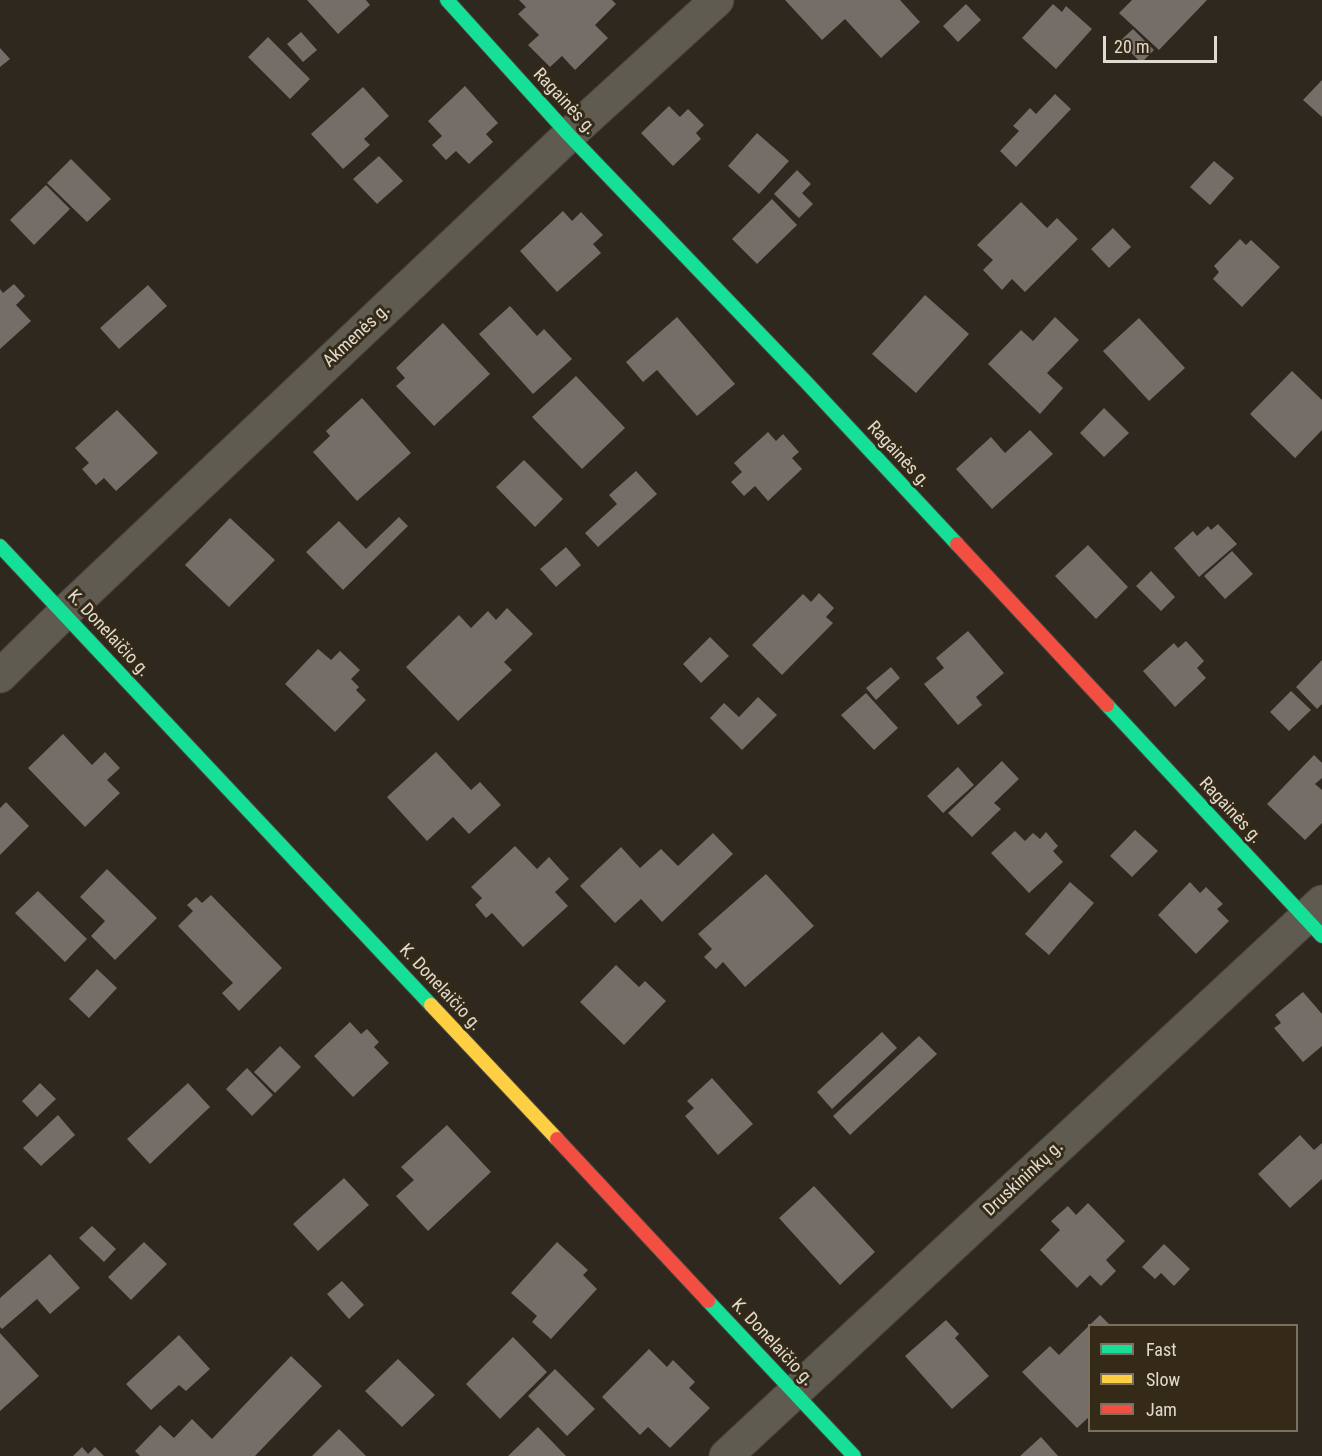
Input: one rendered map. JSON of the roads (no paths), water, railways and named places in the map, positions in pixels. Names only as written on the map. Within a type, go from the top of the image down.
[{"type":"street","name":"Ragainės g.","points":[[447,0],[569,135],[1316,919]]},
{"type":"street","name":"Akmenės g.","points":[[0,676],[569,135],[717,0]]},
{"type":"street","name":"K. Donelaičio g.","points":[[0,546],[854,1456]]},
{"type":"street","name":"Druskininkų g.","points":[[726,1456],[1316,919]]}]
